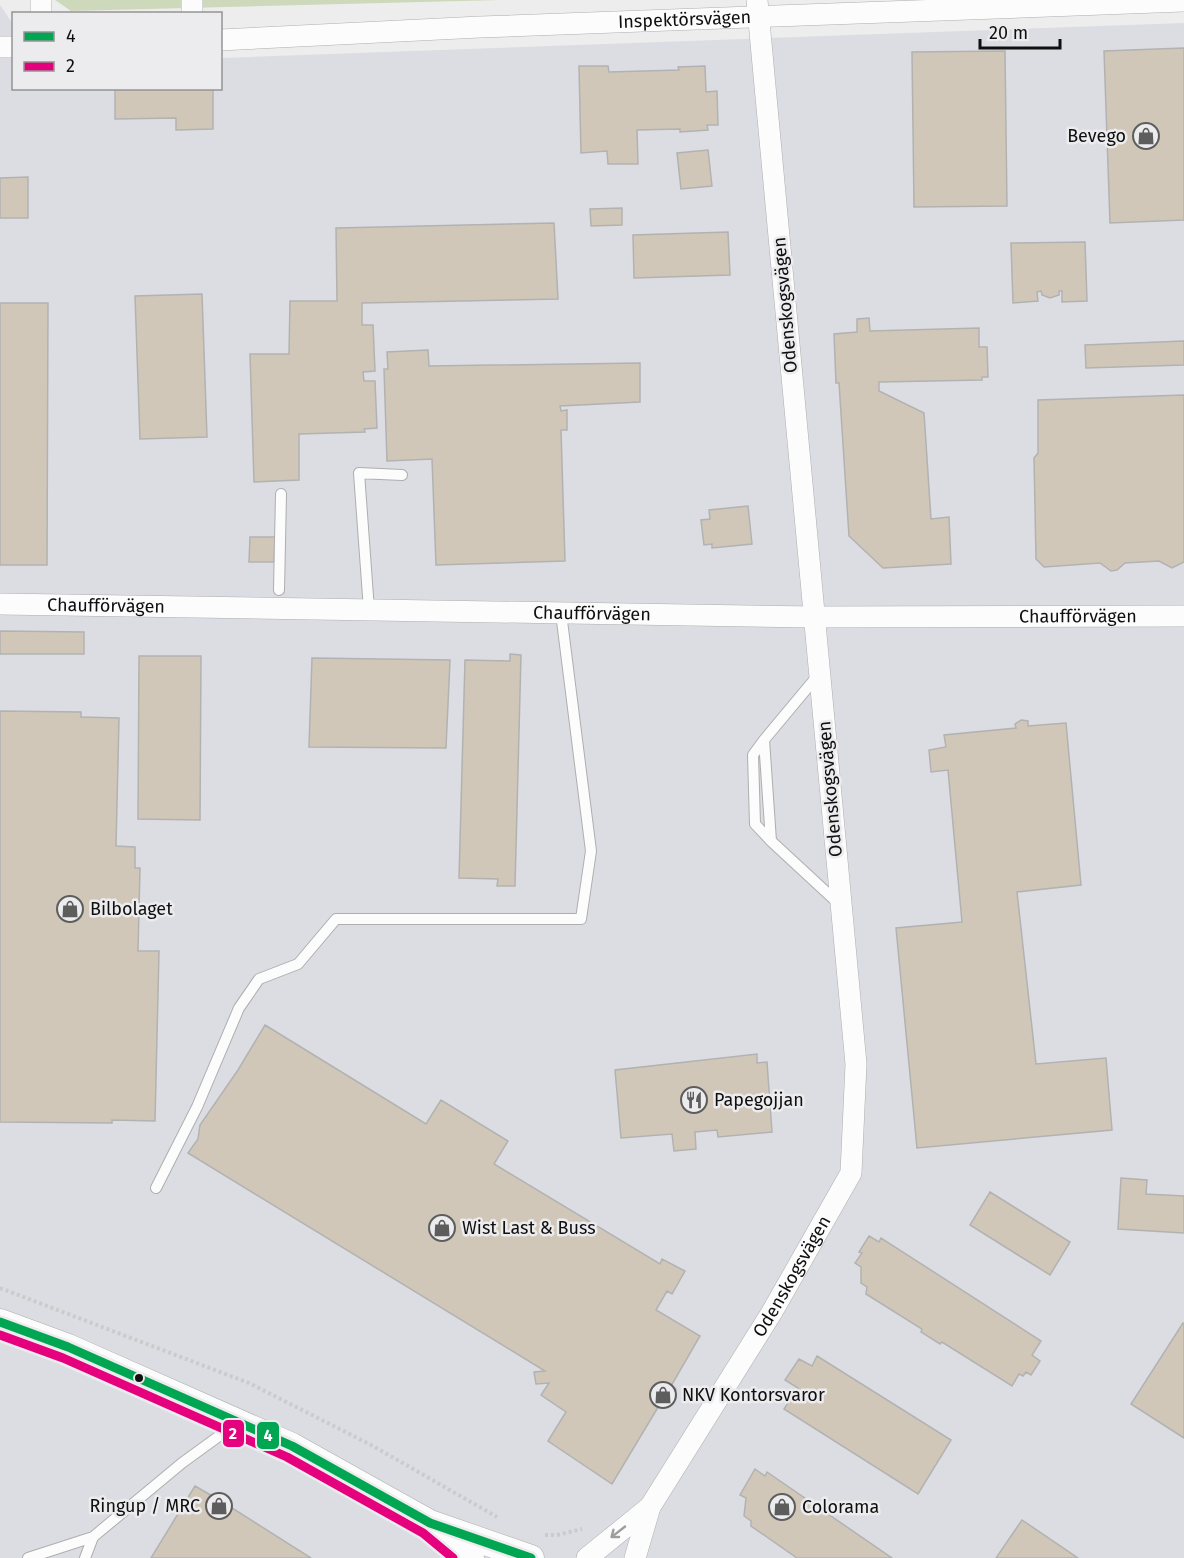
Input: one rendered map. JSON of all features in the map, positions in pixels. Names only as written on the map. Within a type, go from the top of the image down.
[{"type":"street","name":"Inspektörsvägen","points":[[222,40],[480,27],[758,8],[1184,1]]},
{"type":"street","name":"Odenskogsvägen","points":[[635,1558],[650,1507],[772,1312],[851,1173],[856,1064],[758,8]]},
{"type":"street","name":"Chaufförvägen","points":[[0,604],[814,617],[1184,616]]},
{"type":"street","points":[[0,1322],[68,1347],[292,1446],[430,1523],[471,1558]]},
{"type":"street","name":"Odenskogsvägen","points":[[587,1558],[650,1507]]},
{"type":"street","points":[[430,1523],[535,1547]]},
{"type":"lane","points":[[369,610],[359,473],[402,475]]},
{"type":"lane","points":[[279,590],[282,494]]},
{"type":"lane","points":[[156,1188],[197,1107],[239,1008],[259,978],[298,964],[336,919],[581,919],[591,851],[561,613]]},
{"type":"lane","points":[[819,674],[764,740],[771,841],[841,906]]},
{"type":"lane","points":[[28,1558],[93,1537],[182,1463],[238,1422]]},
{"type":"lane","points":[[85,1558],[93,1537]]},
{"type":"path","points":[[0,1288],[249,1383],[374,1446],[498,1517]]},
{"type":"path","points":[[535,1547],[557,1535],[596,1526],[613,1536]]},
{"type":"shaded area","points":[[0,5],[12,23],[12,90],[222,90],[222,58],[1184,23],[1184,1558],[0,1558]]},
{"type":"green space","points":[[55,0],[501,0],[71,11]]},
{"type":"building","name":"Bevego","points":[[1184,48],[1184,220],[1110,223],[1104,51]]},
{"type":"building","points":[[1005,51],[1007,206],[914,207],[912,52]]},
{"type":"building","points":[[579,66],[608,66],[609,72],[679,70],[678,67],[705,66],[706,92],[717,91],[718,125],[707,125],[708,130],[680,132],[680,129],[637,130],[638,164],[608,164],[607,151],[581,153]]},
{"type":"building","points":[[115,90],[213,90],[213,129],[176,130],[176,118],[115,119]]},
{"type":"building","points":[[708,150],[712,186],[681,189],[677,153]]},
{"type":"building","points":[[28,177],[28,218],[0,218],[0,178]]},
{"type":"building","points":[[622,208],[622,225],[591,226],[590,209]]},
{"type":"building","points":[[554,223],[558,299],[362,303],[362,325],[373,325],[375,371],[363,372],[364,381],[375,381],[377,428],[364,429],[365,432],[299,434],[299,480],[254,482],[250,354],[289,354],[290,301],[337,301],[336,228]]},
{"type":"building","points":[[728,232],[730,275],[634,278],[633,235]]},
{"type":"building","points":[[1085,242],[1087,301],[1062,302],[1062,291],[1059,291],[1059,295],[1050,298],[1042,295],[1041,291],[1037,292],[1038,301],[1013,303],[1011,243]]},
{"type":"building","points":[[202,294],[207,437],[140,439],[135,296]]},
{"type":"building","points":[[0,303],[48,303],[47,565],[0,565]]},
{"type":"building","points":[[869,318],[870,331],[979,328],[979,347],[987,347],[988,377],[982,377],[982,380],[879,382],[879,391],[924,413],[931,519],[949,517],[951,564],[883,568],[849,536],[834,334],[857,332],[857,319]]},
{"type":"building","points":[[1184,341],[1184,365],[1086,368],[1085,345]]},
{"type":"building","points":[[428,350],[429,366],[640,363],[640,402],[560,406],[561,411],[567,410],[567,430],[561,430],[565,561],[436,565],[432,459],[387,461],[384,369],[388,369],[387,352]]},
{"type":"building","points":[[1184,395],[1184,562],[1172,568],[1159,561],[1125,563],[1117,570],[1111,571],[1100,563],[1044,567],[1036,559],[1034,458],[1038,453],[1038,400]]},
{"type":"building","points":[[748,506],[752,544],[712,548],[712,544],[704,545],[701,520],[710,519],[709,510]]},
{"type":"building","points":[[250,537],[275,537],[274,562],[249,562]]},
{"type":"building","points":[[0,631],[84,632],[84,654],[0,654]]},
{"type":"building","points":[[510,654],[521,655],[515,886],[497,886],[498,879],[459,878],[465,660],[510,661]]},
{"type":"building","points":[[139,656],[201,656],[200,820],[138,819]]},
{"type":"building","points":[[312,658],[450,660],[446,748],[309,747]]},
{"type":"building","name":"Bilbolaget","points":[[0,711],[81,712],[81,717],[119,718],[116,846],[135,847],[135,868],[140,868],[138,951],[159,951],[155,1121],[0,1122]]},
{"type":"building","points":[[1021,720],[1028,721],[1028,726],[1066,723],[1081,885],[1017,892],[1036,1064],[1106,1058],[1112,1130],[917,1148],[896,928],[962,922],[948,770],[931,772],[929,750],[946,747],[944,735],[1016,728],[1015,724]]},
{"type":"building","points":[[265,1025],[426,1124],[441,1100],[508,1141],[494,1164],[660,1264],[662,1259],[685,1271],[672,1294],[667,1291],[656,1310],[700,1336],[671,1386],[676,1389],[666,1406],[660,1404],[612,1484],[548,1441],[566,1412],[541,1395],[549,1383],[536,1384],[534,1372],[545,1371],[188,1153],[198,1139],[200,1125],[238,1070]]},
{"type":"building","name":"Papegojjan","points":[[757,1054],[757,1063],[767,1062],[772,1132],[718,1137],[717,1130],[695,1132],[696,1149],[674,1151],[672,1134],[621,1138],[615,1070]]},
{"type":"building","points":[[1121,1178],[1147,1180],[1146,1194],[1184,1196],[1184,1233],[1118,1229]]},
{"type":"building","points":[[990,1192],[1070,1242],[1050,1275],[970,1225]]},
{"type":"building","points":[[869,1236],[879,1242],[881,1238],[1041,1341],[1032,1355],[1040,1361],[1031,1375],[1026,1372],[1023,1376],[1019,1374],[1012,1386],[942,1342],[940,1344],[921,1332],[922,1329],[866,1294],[867,1287],[861,1283],[861,1267],[855,1263]]},
{"type":"building","points":[[1184,1324],[1184,1438],[1131,1404]]},
{"type":"building","points":[[817,1356],[951,1440],[918,1494],[784,1409],[798,1388],[785,1380],[799,1359],[812,1366]]},
{"type":"building","name":"Colorama","points":[[755,1469],[765,1476],[767,1472],[892,1558],[797,1558],[751,1526],[751,1521],[744,1516],[746,1498],[740,1495]]},
{"type":"building","points":[[195,1486],[221,1501],[311,1558],[151,1558]]},
{"type":"building","points":[[1022,1520],[1078,1558],[996,1558]]},
{"type":"transit line","name":"4","points":[[0,1322],[68,1347],[292,1446],[430,1523],[531,1558]]},
{"type":"transit line","name":"2","points":[[0,1335],[63,1358],[287,1457],[423,1533],[453,1558]]},
{"type":"place","name":"Bevego","points":[[1146,136]]},
{"type":"place","name":"Bilbolaget","points":[[70,909]]},
{"type":"place","name":"Papegojjan","points":[[694,1100]]},
{"type":"place","name":"Wist Last & Buss","points":[[442,1228]]},
{"type":"place","name":"NKV Kontorsvaror","points":[[663,1395]]},
{"type":"place","name":"Ringup / MRC","points":[[219,1506]]},
{"type":"place","name":"Colorama","points":[[782,1507]]}]
